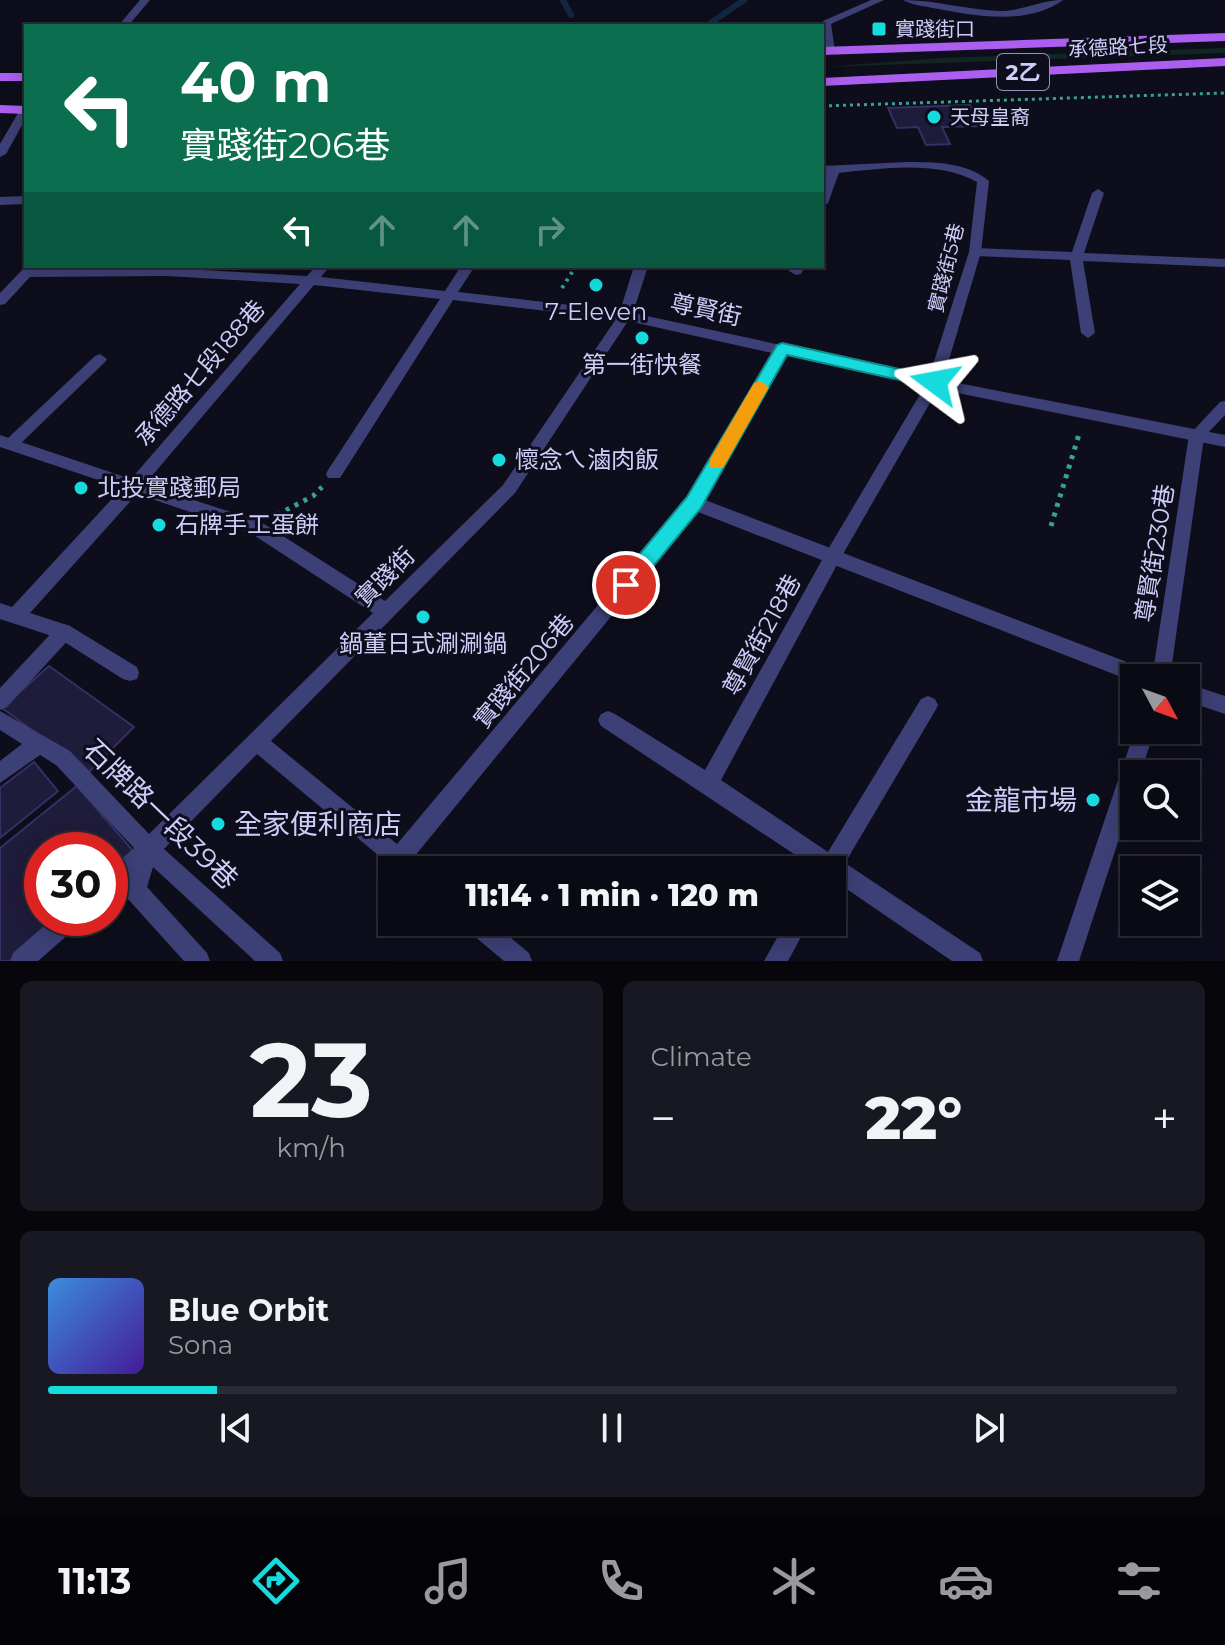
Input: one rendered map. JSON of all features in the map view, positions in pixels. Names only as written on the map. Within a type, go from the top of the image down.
[{"type":"main road","name":"承德路七段","points":[[826,51],[1225,37]]},
{"type":"main road","name":"承德路七段","points":[[824,82],[1225,62]]},
{"type":"main road","points":[[0,77],[24,77]]},
{"type":"main road","points":[[0,109],[24,110]]},
{"type":"street","points":[[125,24],[145,0]]},
{"type":"street","points":[[826,51],[826,23],[879,0]]},
{"type":"street","points":[[908,0],[992,14],[1032,12],[1058,0]]},
{"type":"street","points":[[0,154],[24,113]]},
{"type":"street","name":"實踐街5巷","points":[[828,170],[950,167],[974,174],[983,181],[975,252],[935,382]]},
{"type":"street","points":[[824,192],[828,170]]},
{"type":"street","points":[[1088,333],[1076,258],[1098,193]]},
{"type":"street","points":[[0,201],[24,200]]},
{"type":"street","points":[[975,252],[1225,263]]},
{"type":"street","name":"承德路七段188巷","points":[[8,614],[135,485],[321,268]]},
{"type":"street","points":[[334,474],[467,268]]},
{"type":"street","name":"實踐街","points":[[128,867],[509,489],[625,316],[640,268]]},
{"type":"street","name":"尊賢街","points":[[30,270],[170,269],[311,281],[625,316],[1085,415],[1225,441]]},
{"type":"street","points":[[0,301],[30,270]]},
{"type":"street","name":"實踐街206巷","points":[[412,856],[694,503],[782,348]]},
{"type":"street","points":[[6,443],[100,359]]},
{"type":"street","name":"尊賢街218巷","points":[[708,783],[833,556],[935,382]]},
{"type":"street","points":[[1197,435],[1225,406]]},
{"type":"street","name":"尊賢街230巷","points":[[1163,664],[1197,435]]},
{"type":"street","points":[[6,443],[255,527],[387,612]]},
{"type":"street","points":[[694,503],[1120,668]]},
{"type":"street","points":[[8,614],[64,632],[130,673]]},
{"type":"street","points":[[0,701],[64,632]]},
{"type":"street","points":[[1200,697],[1225,705]]},
{"type":"street","points":[[837,856],[928,705]]},
{"type":"street","name":"石牌路一段39巷","points":[[0,720],[63,758],[149,849],[272,961]]},
{"type":"street","points":[[608,720],[708,783],[813,856]]},
{"type":"street","points":[[257,742],[396,856]]},
{"type":"street","points":[[0,773],[38,744]]},
{"type":"street","points":[[1068,961],[1140,744]]},
{"type":"street","points":[[149,849],[135,890],[199,961]]},
{"type":"street","points":[[846,878],[972,961]]},
{"type":"street","points":[[21,961],[49,936]]},
{"type":"street","points":[[492,936],[521,961]]},
{"type":"street","points":[[775,961],[790,936]]},
{"type":"path","points":[[824,106],[1225,93]]},
{"type":"path","points":[[1051,526],[1085,415]]},
{"type":"path","points":[[255,527],[313,496],[334,474]]},
{"type":"green space","points":[[1225,48],[1225,53],[824,67],[941,58]]},
{"type":"building","name":"天母皇裔","points":[[970,105],[981,126],[942,127],[950,144],[926,145],[918,127],[897,128],[888,108]]},
{"type":"building","points":[[49,666],[134,727],[89,772],[2,708]]},
{"type":"building","points":[[34,762],[58,791],[0,838],[0,788]]},
{"type":"building","points":[[77,786],[117,832],[24,832],[24,936],[38,936],[10,961],[0,961],[0,848]]},
{"type":"waterway","points":[[563,0],[571,15]]},
{"type":"waterway","points":[[709,24],[744,0]]},
{"type":"slow traffic","points":[[716,464],[760,387]]},
{"type":"place","name":"實踐街口","points":[[879,29]]},
{"type":"place","name":"天母皇裔","points":[[934,117]]},
{"type":"place","name":"7-Eleven","points":[[596,285]]},
{"type":"place","name":"第一街快餐","points":[[642,338]]},
{"type":"place","name":"懷念ㄟ滷肉飯","points":[[499,460]]},
{"type":"place","name":"北投實踐郵局","points":[[81,488]]},
{"type":"place","name":"石牌手工蛋餅","points":[[159,525]]},
{"type":"place","name":"鍋董日式涮涮鍋","points":[[423,617]]},
{"type":"place","name":"金龍市場","points":[[1093,800]]},
{"type":"place","name":"全家便利商店","points":[[218,824]]},
{"type":"route","points":[[626,585],[694,503],[782,348],[935,382]]}]
